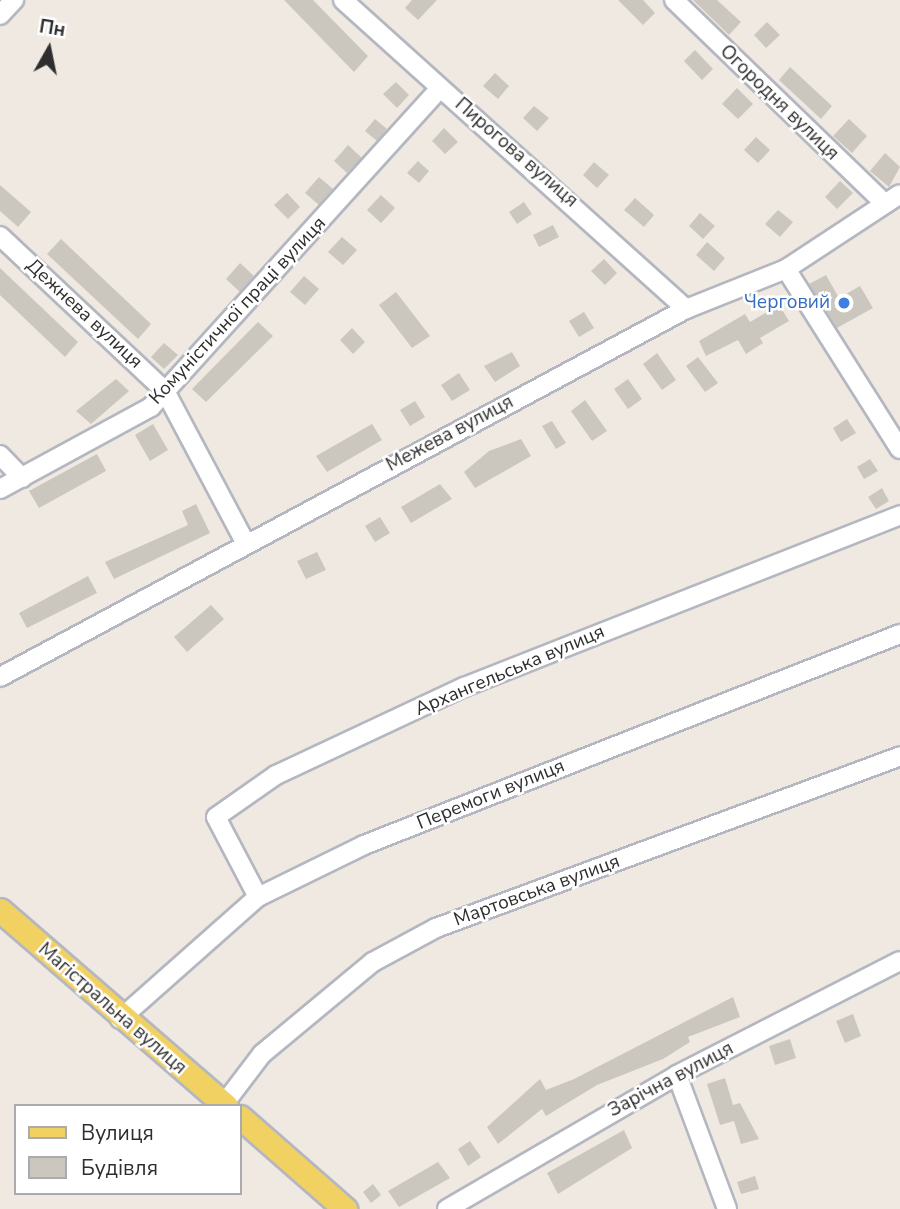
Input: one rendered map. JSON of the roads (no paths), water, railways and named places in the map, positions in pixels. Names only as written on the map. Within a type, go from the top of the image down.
[{"type":"main road","name":"Магістральна вулиця","points":[[0,910],[120,1019],[224,1104]]},
{"type":"main road","name":"Магістральна вулиця","points":[[242,1119],[345,1209]]},
{"type":"street","name":"Пирогова вулиця","points":[[343,0],[686,309]]},
{"type":"street","name":"Огородня вулиця","points":[[674,0],[885,204]]},
{"type":"street","name":"Комуністичної праці вулиця","points":[[0,489],[151,407],[440,88]]},
{"type":"street","name":"Межева вулиця","points":[[0,677],[245,542],[686,309],[786,269],[900,194]]},
{"type":"street","name":"Дежнева вулиця","points":[[0,236],[165,391],[245,542]]},
{"type":"street","points":[[786,269],[900,449]]},
{"type":"street","points":[[0,456],[22,478]]},
{"type":"street","name":"Архангельська вулиця","points":[[258,897],[216,817],[276,775],[464,687],[900,515]]},
{"type":"street","name":"Перемоги вулиця","points":[[120,1019],[258,897],[364,845],[900,634]]},
{"type":"street","name":"Мартовська вулиця","points":[[233,1104],[262,1054],[362,970],[436,928],[900,756]]},
{"type":"street","name":"Зарічна вулиця","points":[[447,1209],[677,1075],[900,961]]},
{"type":"street","points":[[677,1075],[727,1209]]},
{"type":"place","name":"Черговий","points":[[844,303]]}]
